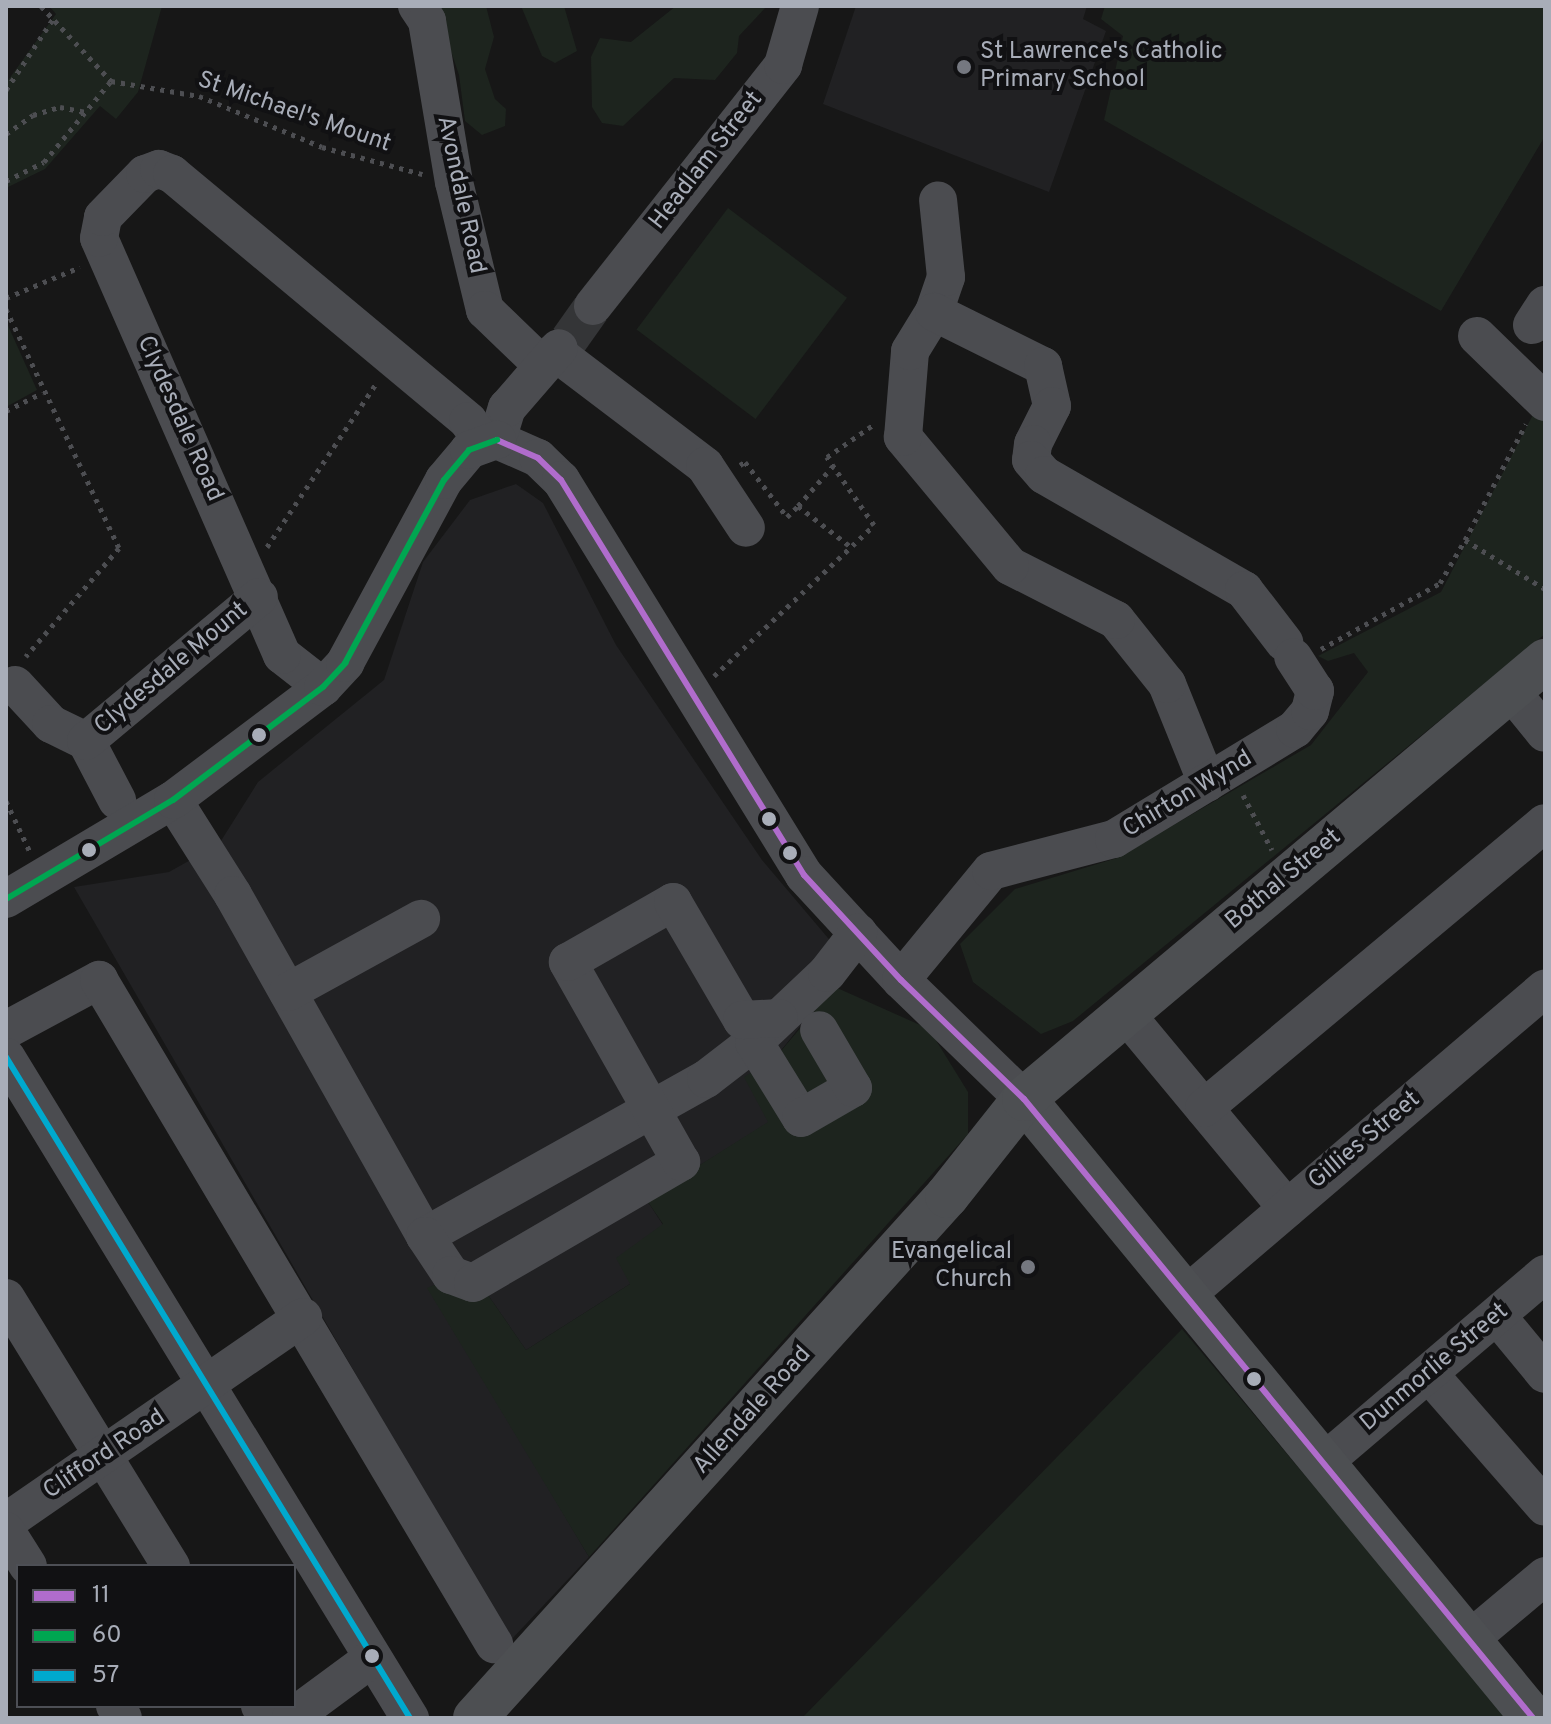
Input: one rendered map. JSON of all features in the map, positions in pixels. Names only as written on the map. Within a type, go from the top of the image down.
[{"type":"main road","name":"Bothal Street","points":[[1024,1099],[1545,661]]},
{"type":"main road","points":[[1024,1099],[1533,1718]]},
{"type":"main road","name":"Allendale Road","points":[[475,1718],[947,1196],[1024,1099]]},
{"type":"street","name":"Avondale Road","points":[[417,6],[427,21],[454,182],[485,310],[555,352],[705,466],[746,528]]},
{"type":"street","name":"Headlam Street","points":[[593,306],[783,65],[800,6]]},
{"type":"street","name":"Clydesdale Road","points":[[323,687],[282,655],[106,256],[99,238],[103,217],[145,174],[159,169],[172,174],[393,358]]},
{"type":"street","points":[[938,200],[946,277],[934,312],[910,351],[903,437],[1010,566],[1116,620],[1167,684],[1218,776]]},
{"type":"street","name":"Chirton Wynd","points":[[901,980],[991,871],[1114,839],[1295,729],[1310,711],[1315,691],[1244,590],[1044,475],[1031,460],[1033,444],[1052,406],[1043,366],[934,312]]},
{"type":"street","points":[[1477,336],[1543,400]]},
{"type":"street","points":[[6,899],[173,800],[323,687],[345,663],[444,480],[469,450],[490,442],[507,408],[555,352]]},
{"type":"street","points":[[393,358],[490,442],[538,458],[561,480],[804,875],[901,980],[1024,1099]]},
{"type":"street","name":"Clydesdale Mount","points":[[86,741],[252,583]]},
{"type":"street","name":"Clydesdale Mount","points":[[16,676],[51,724],[86,741],[117,800]]},
{"type":"street","points":[[1510,690],[1545,733]]},
{"type":"street","points":[[173,800],[288,992],[425,1236],[451,1275],[473,1283],[487,1278],[681,1162],[568,962],[673,902],[742,1020],[767,1030],[801,1118],[853,1088],[819,1030]]},
{"type":"street","points":[[1204,1108],[1545,823]]},
{"type":"street","points":[[288,992],[421,919]]},
{"type":"street","points":[[425,1236],[706,1079],[767,1030],[827,973],[858,933]]},
{"type":"street","points":[[6,1030],[99,980],[303,1317],[494,1644]]},
{"type":"street","name":"Gillies Street","points":[[1186,1295],[1545,988]]},
{"type":"street","points":[[1125,1013],[1287,1208]]},
{"type":"street","points":[[6,1057],[203,1387],[410,1718]]},
{"type":"street","name":"Dunmorlie Street","points":[[1324,1462],[1545,1274]]},
{"type":"street","points":[[6,1298],[170,1564]]},
{"type":"street","points":[[1497,1316],[1545,1374]]},
{"type":"street","name":"Clifford Road","points":[[6,1522],[103,1459],[303,1317]]},
{"type":"street","points":[[1429,1374],[1545,1507]]},
{"type":"street","points":[[6,1531],[27,1564]]},
{"type":"street","points":[[1470,1639],[1545,1576]]},
{"type":"street","points":[[291,1718],[371,1659]]},
{"type":"path","points":[[6,181],[44,162],[111,81],[41,6]]},
{"type":"path","points":[[6,90],[53,19]]},
{"type":"path","name":"St Michael's Mount","points":[[111,81],[199,96],[322,147],[454,182]]},
{"type":"path","points":[[6,134],[33,115],[60,107],[86,112]]},
{"type":"path","points":[[6,298],[106,256]]},
{"type":"path","points":[[6,309],[42,393],[119,548],[16,676]]},
{"type":"path","points":[[252,583],[260,558],[393,358]]},
{"type":"path","points":[[6,411],[42,393]]},
{"type":"path","points":[[1291,654],[1440,583],[1543,400]]},
{"type":"path","points":[[693,696],[874,525],[827,457],[906,402]]},
{"type":"path","points":[[714,480],[745,462],[787,517],[833,466]]},
{"type":"path","points":[[798,506],[851,547]]},
{"type":"path","points":[[1465,540],[1545,589]]},
{"type":"path","points":[[1218,776],[1287,877]]},
{"type":"path","points":[[6,801],[42,879]]},
{"type":"shaded area","points":[[49,6],[162,6],[138,92],[116,119],[100,106],[45,169],[6,188],[6,83],[56,14]]},
{"type":"shaded area","points":[[436,6],[486,6],[494,37],[485,69],[495,99],[506,109],[505,126],[482,135],[465,121],[459,75]]},
{"type":"shaded area","points":[[521,6],[564,6],[577,51],[555,63],[542,56]]},
{"type":"shaded area","points":[[676,6],[767,6],[739,36],[737,53],[715,80],[674,78],[623,126],[602,123],[592,107],[591,57],[600,38],[631,42]]},
{"type":"shaded area","name":"St Lawrence's Catholic Primary School","points":[[856,6],[1087,6],[1083,19],[1106,31],[1049,192],[823,104]]},
{"type":"shaded area","points":[[1105,6],[1545,6],[1545,136],[1441,311],[1104,120],[1123,36],[1101,19]]},
{"type":"shaded area","points":[[728,208],[847,298],[756,419],[637,329]]},
{"type":"shaded area","points":[[6,321],[37,390],[6,407]]},
{"type":"shaded area","points":[[1539,403],[1545,410],[1545,634],[1073,1021],[1041,1034],[973,982],[960,944],[1015,889],[1117,858],[1311,745],[1368,672],[1354,653],[1328,661],[1318,656],[1441,592]]},
{"type":"shaded area","points":[[516,484],[543,503],[616,645],[762,860],[850,964],[775,1058],[769,1122],[646,1199],[663,1225],[630,1284],[526,1350],[488,1295],[543,1479],[589,1557],[510,1641],[74,887],[169,872],[219,844],[258,782],[384,680],[423,562],[470,500]]},
{"type":"shaded area","points":[[835,987],[929,1029],[968,1092],[968,1134],[589,1557],[427,1288],[443,1281],[488,1295],[526,1350],[630,1284],[616,1258],[663,1224],[646,1199],[768,1122],[744,1077],[775,1058]]},
{"type":"shaded area","points":[[1182,1329],[1509,1718],[802,1718]]},
{"type":"tunnel","points":[[569,340],[593,306]]},
{"type":"transit line","name":"11","points":[[497,440],[538,458],[561,480],[804,875],[901,980],[1024,1099],[1533,1718]]},
{"type":"transit line","name":"60","points":[[6,899],[173,800],[323,687],[345,663],[444,480],[469,450],[497,440]]},
{"type":"transit line","name":"57","points":[[6,1057],[410,1718]]},
{"type":"place","name":"St Lawrence's Catholic Primary School","points":[[964,67]]},
{"type":"place","name":"Evangelical Church","points":[[1028,1267]]}]
